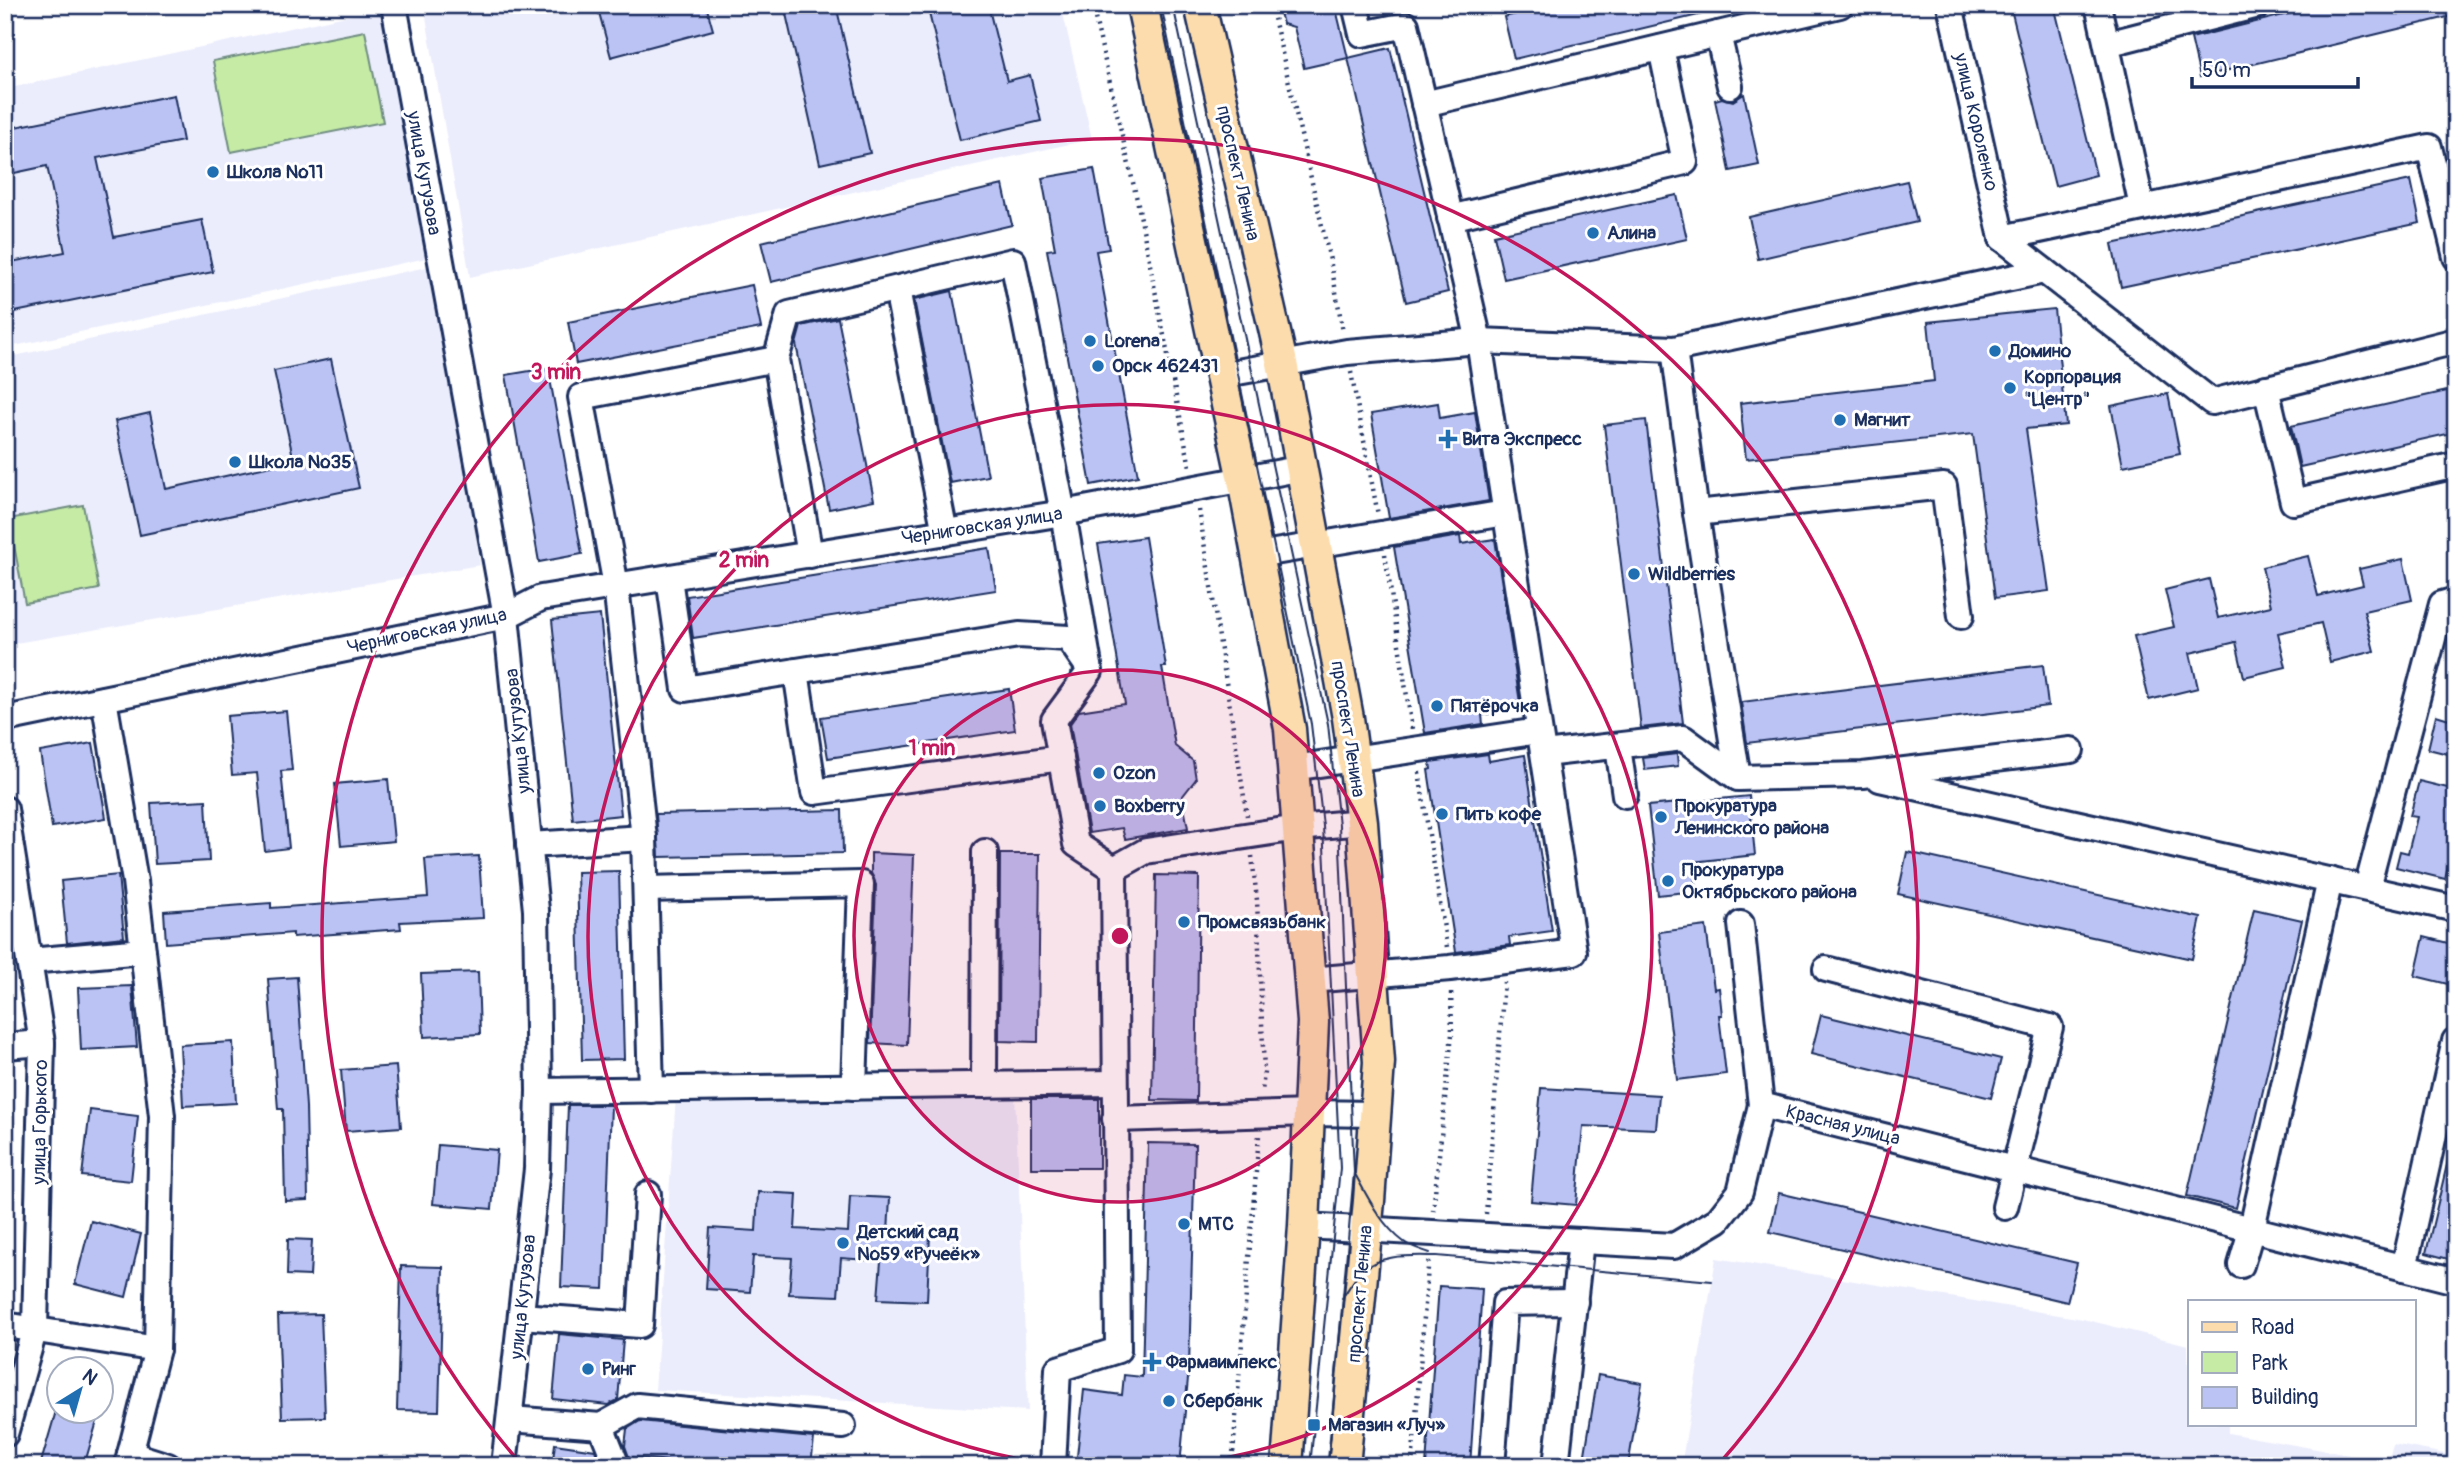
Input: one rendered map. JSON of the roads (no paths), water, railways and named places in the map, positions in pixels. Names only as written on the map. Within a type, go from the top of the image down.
[{"type":"main road","points":[[1142,5],[1243,480],[1290,729],[1313,1023],[1304,1226],[1287,1466]]},
{"type":"main road","name":"проспект Ленина","points":[[1200,5],[1282,363],[1303,468],[1354,759],[1362,822],[1379,1062],[1344,1466]]},
{"type":"street","name":"улица Кутузова","points":[[394,5],[506,616],[536,910],[539,1091],[537,1169],[504,1466]]},
{"type":"street","points":[[1310,980],[1574,952],[1479,341],[1406,25],[1362,34],[1355,5]]},
{"type":"street","points":[[1424,104],[1840,5]]},
{"type":"street","name":"улица Короленко","points":[[1950,5],[2002,238]]},
{"type":"street","points":[[2098,5],[2142,207]]},
{"type":"street","points":[[2107,44],[2259,5]]},
{"type":"street","points":[[1718,34],[1730,86]]},
{"type":"street","points":[[1450,218],[1685,162],[1661,48]]},
{"type":"street","points":[[2002,238],[2429,147],[2450,209],[2456,257]]},
{"type":"street","points":[[2002,238],[2212,402],[2456,341]]},
{"type":"street","points":[[810,555],[776,359],[789,314],[1013,261],[1063,513],[1090,671],[1054,720],[1076,844],[1114,869]]},
{"type":"street","points":[[1221,375],[1347,352],[1479,341],[1674,349],[2044,271]]},
{"type":"street","points":[[897,289],[945,533]]},
{"type":"street","points":[[1674,349],[1696,513],[1738,778]]},
{"type":"street","points":[[651,1090],[645,838],[616,586],[581,397],[776,359]]},
{"type":"street","points":[[2266,388],[2293,502],[2456,465]]},
{"type":"street","name":"Черниговская улица","points":[[5,719],[506,616],[541,598],[1063,513],[1303,468]]},
{"type":"street","points":[[1696,513],[1944,486],[1961,616]]},
{"type":"street","points":[[1257,555],[1505,513]]},
{"type":"street","points":[[669,578],[685,689],[1019,635],[1068,638],[1090,671]]},
{"type":"street","points":[[2367,888],[2442,604],[2456,600]]},
{"type":"street","points":[[796,671],[814,792],[1061,758]]},
{"type":"street","points":[[104,699],[135,881],[162,1116],[158,1349],[129,1460],[168,1466]]},
{"type":"street","points":[[1293,768],[1354,759],[1541,743],[1618,747],[1683,738],[1738,778],[1863,775],[2071,750]]},
{"type":"street","points":[[1618,747],[1625,795]]},
{"type":"street","points":[[1863,775],[2367,888],[2454,901]]},
{"type":"street","name":"улица Горького","points":[[5,808],[42,1043],[35,1328],[5,1434]]},
{"type":"street","points":[[1114,869],[1146,851],[1298,828],[1362,822]]},
{"type":"street","points":[[529,845],[645,838]]},
{"type":"street","points":[[984,1085],[985,852]]},
{"type":"street","points":[[1053,1466],[1058,1369],[1118,1350],[1114,869]]},
{"type":"street","points":[[2241,1265],[2252,1228],[2330,880]]},
{"type":"street","points":[[646,889],[861,884],[854,1087]]},
{"type":"street","points":[[1741,924],[1760,1105]]},
{"type":"street","points":[[29,961],[143,951]]},
{"type":"street","points":[[1826,969],[2050,1027],[2005,1207]]},
{"type":"street","points":[[2404,1268],[2455,1041]]},
{"type":"street","points":[[5,1045],[42,1043]]},
{"type":"street","points":[[539,1091],[1115,1083]]},
{"type":"street","name":"Красная улица","points":[[1304,1226],[1674,1247],[1718,1220],[1740,1192],[1760,1105],[2456,1282]]},
{"type":"street","points":[[1115,1119],[1309,1113],[1375,1114]]},
{"type":"street","points":[[521,1316],[640,1325],[648,1194]]},
{"type":"street","points":[[1556,1466],[1581,1241]]},
{"type":"street","points":[[1492,1466],[1505,1303],[1575,1302]]},
{"type":"street","points":[[5,1325],[158,1349]]},
{"type":"street","points":[[510,1419],[601,1426],[637,1406],[843,1426]]},
{"type":"street","points":[[601,1426],[617,1466]]},
{"type":"tram line","points":[[1161,5],[1311,724],[1323,826],[1340,1168],[1310,1466]]},
{"type":"tram line","points":[[1173,5],[1328,724],[1339,825],[1354,1172],[1328,1466]]},
{"type":"tram line","points":[[1354,1172],[1375,1210],[1388,1227],[1407,1244],[1430,1253]]},
{"type":"tram line","points":[[1342,1298],[1356,1277],[1370,1265],[1387,1258],[1407,1256],[1437,1256],[1712,1281]]},
{"type":"place","name":"Школа №11","points":[[213,172]]},
{"type":"place","name":"Алина","points":[[1593,233]]},
{"type":"place","name":"Lorena","points":[[1090,341]]},
{"type":"place","name":"Домино","points":[[1995,351]]},
{"type":"place","name":"Орск 462431","points":[[1098,366]]},
{"type":"place","name":"Корпорация \"Центр\"","points":[[2010,388]]},
{"type":"place","name":"Магнит","points":[[1840,420]]},
{"type":"place","name":"Вита Экспресс","points":[[1448,439]]},
{"type":"place","name":"Школа №35","points":[[235,462]]},
{"type":"place","name":"Wildberries","points":[[1634,574]]},
{"type":"place","name":"Пятёрочка","points":[[1437,706]]},
{"type":"place","name":"Ozon","points":[[1099,773]]},
{"type":"place","name":"Boxberry","points":[[1100,806]]},
{"type":"place","name":"Пить кофе","points":[[1442,814]]},
{"type":"place","name":"Прокуратура Ленинского района","points":[[1661,817]]},
{"type":"place","name":"Прокуратура Октябрьского района","points":[[1668,881]]},
{"type":"place","name":"Промсвязьбанк","points":[[1184,922]]},
{"type":"place","name":"МТС","points":[[1184,1224]]},
{"type":"place","name":"Детский сад №59 «Ручеёк»","points":[[843,1243]]},
{"type":"place","name":"Фармаимпекс","points":[[1152,1362]]},
{"type":"place","name":"Ринг","points":[[588,1369]]},
{"type":"place","name":"Сбербанк","points":[[1169,1401]]},
{"type":"place","name":"Магазин «Луч»","points":[[1314,1425]]}]
